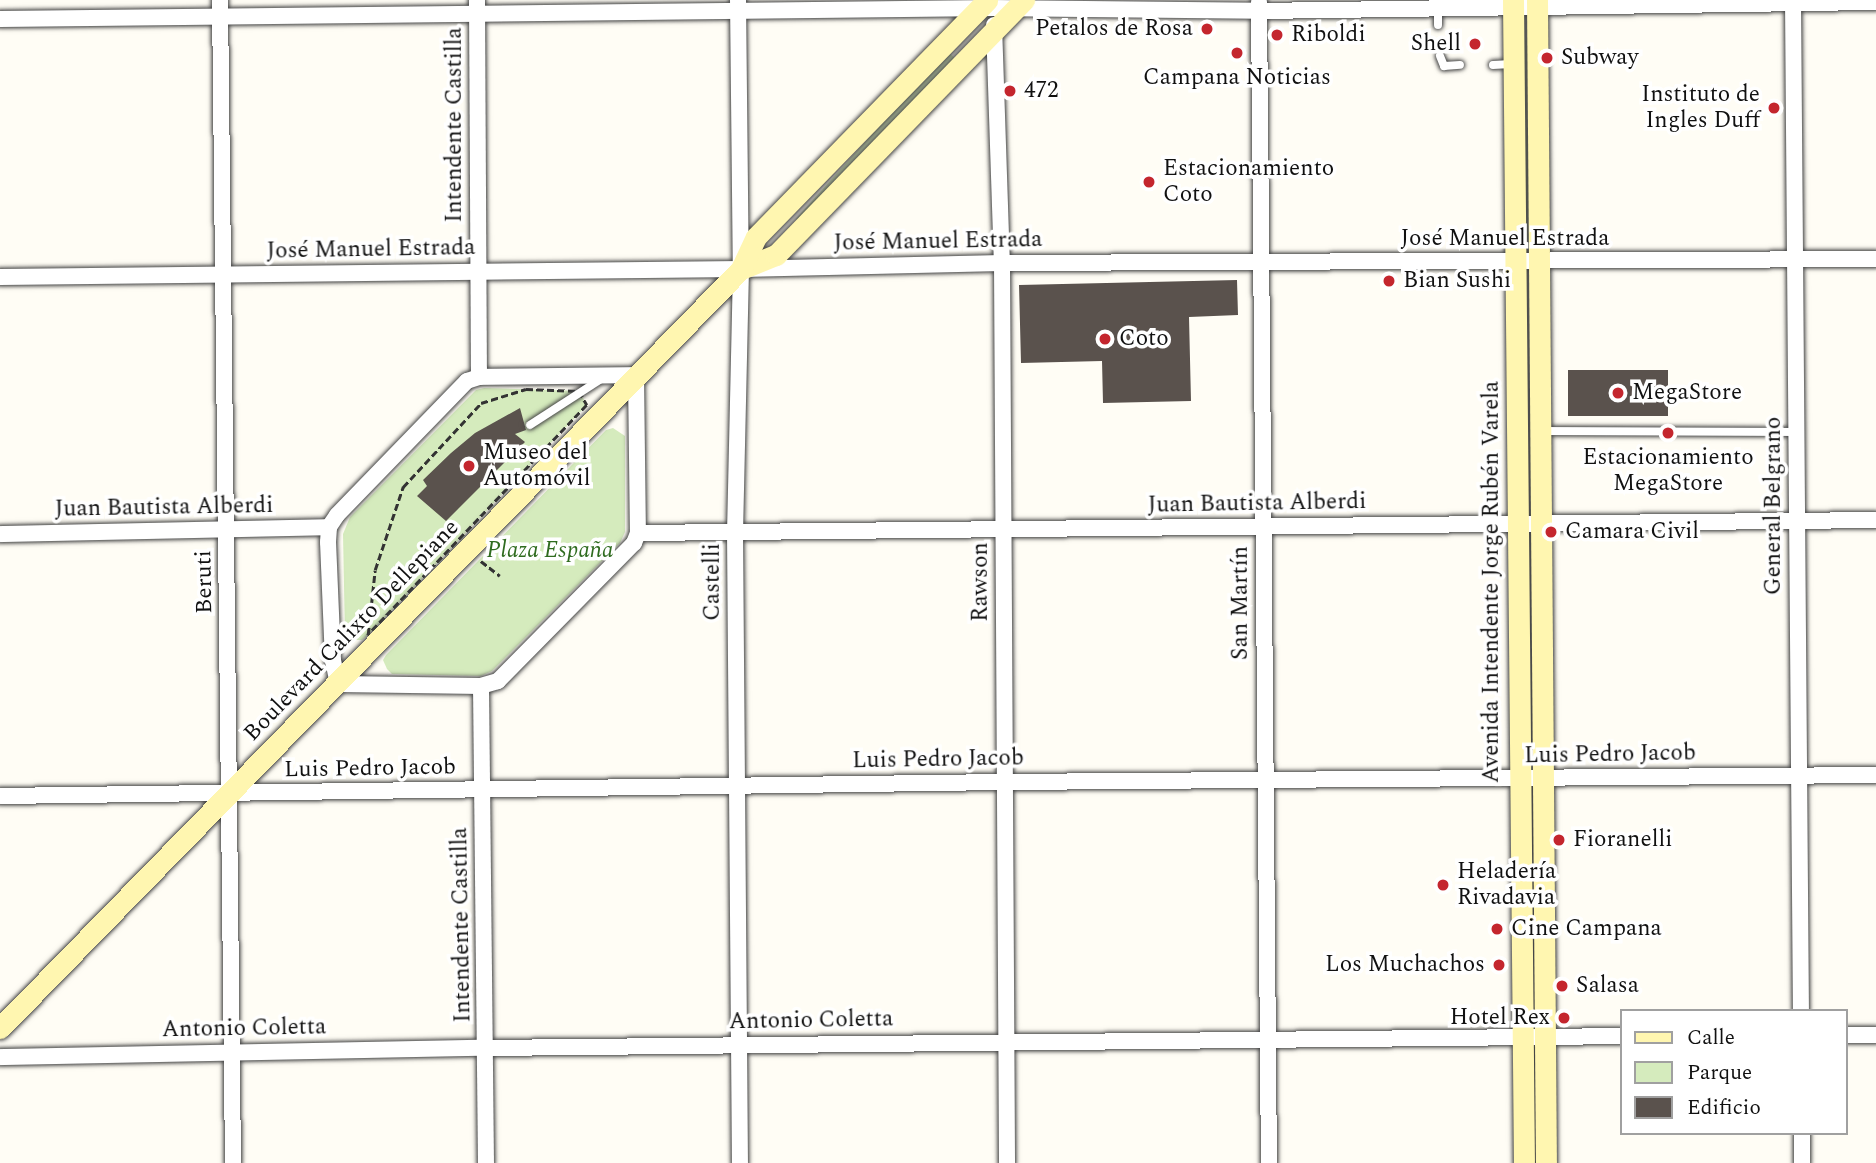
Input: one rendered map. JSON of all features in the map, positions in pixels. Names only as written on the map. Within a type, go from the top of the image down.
[{"type":"main road","name":"Avenida Intendente Jorge Rubén Varela","points":[[1513,3],[1503,64],[1516,262],[1524,1163]]},
{"type":"main road","points":[[1536,3],[1546,1163]]},
{"type":"main road","name":"Boulevard Calixto Dellepiane","points":[[741,270],[776,255],[995,30],[999,4]]},
{"type":"main road","name":"Boulevard Calixto Dellepiane","points":[[0,1028],[231,795],[636,375],[741,270],[756,237],[999,4]]},
{"type":"street","name":"General Belgrano","points":[[1793,2],[1801,1009]]},
{"type":"street","points":[[0,19],[221,8],[999,4],[1438,8],[1513,3],[1876,2]]},
{"type":"street","name":"San Martín","points":[[1259,5],[1269,1163]]},
{"type":"street","name":"Castelli","points":[[738,6],[741,270],[735,532],[740,1163]]},
{"type":"street","name":"Intendente Castilla","points":[[477,7],[478,377]]},
{"type":"street","name":"Beruti","points":[[221,8],[233,1163]]},
{"type":"street","name":"Rawson","points":[[995,30],[1002,263],[1007,1163]]},
{"type":"street","name":"José Manuel Estrada","points":[[0,277],[741,270],[1002,263],[1876,259]]},
{"type":"street","points":[[636,375],[638,533],[634,543],[498,681],[481,686],[338,684],[333,661],[329,527],[467,381],[478,377],[636,375]]},
{"type":"street","name":"Juan Bautista Alberdi","points":[[638,533],[1876,520]]},
{"type":"street","name":"Juan Bautista Alberdi","points":[[0,534],[329,527]]},
{"type":"street","name":"Intendente Castilla","points":[[481,686],[486,1163]]},
{"type":"street","name":"Luis Pedro Jacob","points":[[0,796],[231,795],[1005,782],[1876,775]]},
{"type":"street","points":[[1848,1035],[1876,1034]]},
{"type":"street","name":"Antonio Coletta","points":[[0,1057],[1006,1041],[1268,1041],[1620,1036]]},
{"type":"street","points":[[1802,1135],[1802,1163]]},
{"type":"lane","points":[[1438,8],[1438,25]]},
{"type":"lane","points":[[1440,56],[1444,66],[1460,65]]},
{"type":"lane","points":[[530,425],[606,375]]},
{"type":"lane","points":[[1540,431],[1796,432]]},
{"type":"path","points":[[368,635],[375,570],[403,487],[481,403],[526,389]]},
{"type":"path","points":[[479,559],[500,576]]},
{"type":"green space","points":[[1523,41],[1529,41],[1529,239],[1526,240],[1523,239]]},
{"type":"green space","points":[[947,51],[957,60],[805,228],[796,219]]},
{"type":"green space","name":"Plaza España","points":[[476,390],[579,391],[587,405],[368,635],[362,640],[350,640],[345,635],[343,534],[350,517]]},
{"type":"green space","name":"Plaza España","points":[[613,428],[625,436],[625,532],[620,543],[492,671],[481,676],[392,674],[383,660],[386,655],[606,430]]},
{"type":"building","name":"Coto","points":[[1237,280],[1238,315],[1189,317],[1191,401],[1103,403],[1102,361],[1021,363],[1019,285]]},
{"type":"building","name":"MegaStore","points":[[1568,370],[1668,370],[1668,416],[1568,416]]},
{"type":"building","name":"Museo del Automóvil","points":[[520,408],[526,430],[515,434],[525,442],[446,521],[417,496],[427,486],[423,480],[451,453],[475,433]]},
{"type":"place","name":"Petalos de Rosa","points":[[1207,29]]},
{"type":"place","name":"Riboldi","points":[[1277,35]]},
{"type":"place","name":"Shell","points":[[1475,44]]},
{"type":"place","name":"Campana Noticias","points":[[1237,53]]},
{"type":"place","name":"Subway","points":[[1547,58]]},
{"type":"place","name":"472","points":[[1010,91]]},
{"type":"place","name":"Instituto de Ingles Duff","points":[[1774,108]]},
{"type":"place","name":"Estacionamiento Coto","points":[[1149,182]]},
{"type":"place","name":"Bian Sushi","points":[[1389,281]]},
{"type":"place","name":"Coto","points":[[1105,339]]},
{"type":"place","name":"MegaStore","points":[[1618,393]]},
{"type":"place","name":"Estacionamiento MegaStore","points":[[1668,433]]},
{"type":"place","name":"Museo del Automóvil","points":[[469,466]]},
{"type":"place","name":"Camara Civil","points":[[1551,532]]},
{"type":"place","name":"Fioranelli","points":[[1559,840]]},
{"type":"place","name":"Heladería Rivadavia","points":[[1443,885]]},
{"type":"place","name":"Cine Campana","points":[[1497,929]]},
{"type":"place","name":"Los Muchachos","points":[[1499,965]]},
{"type":"place","name":"Salasa","points":[[1562,986]]},
{"type":"place","name":"Hotel Rex","points":[[1564,1018]]}]
